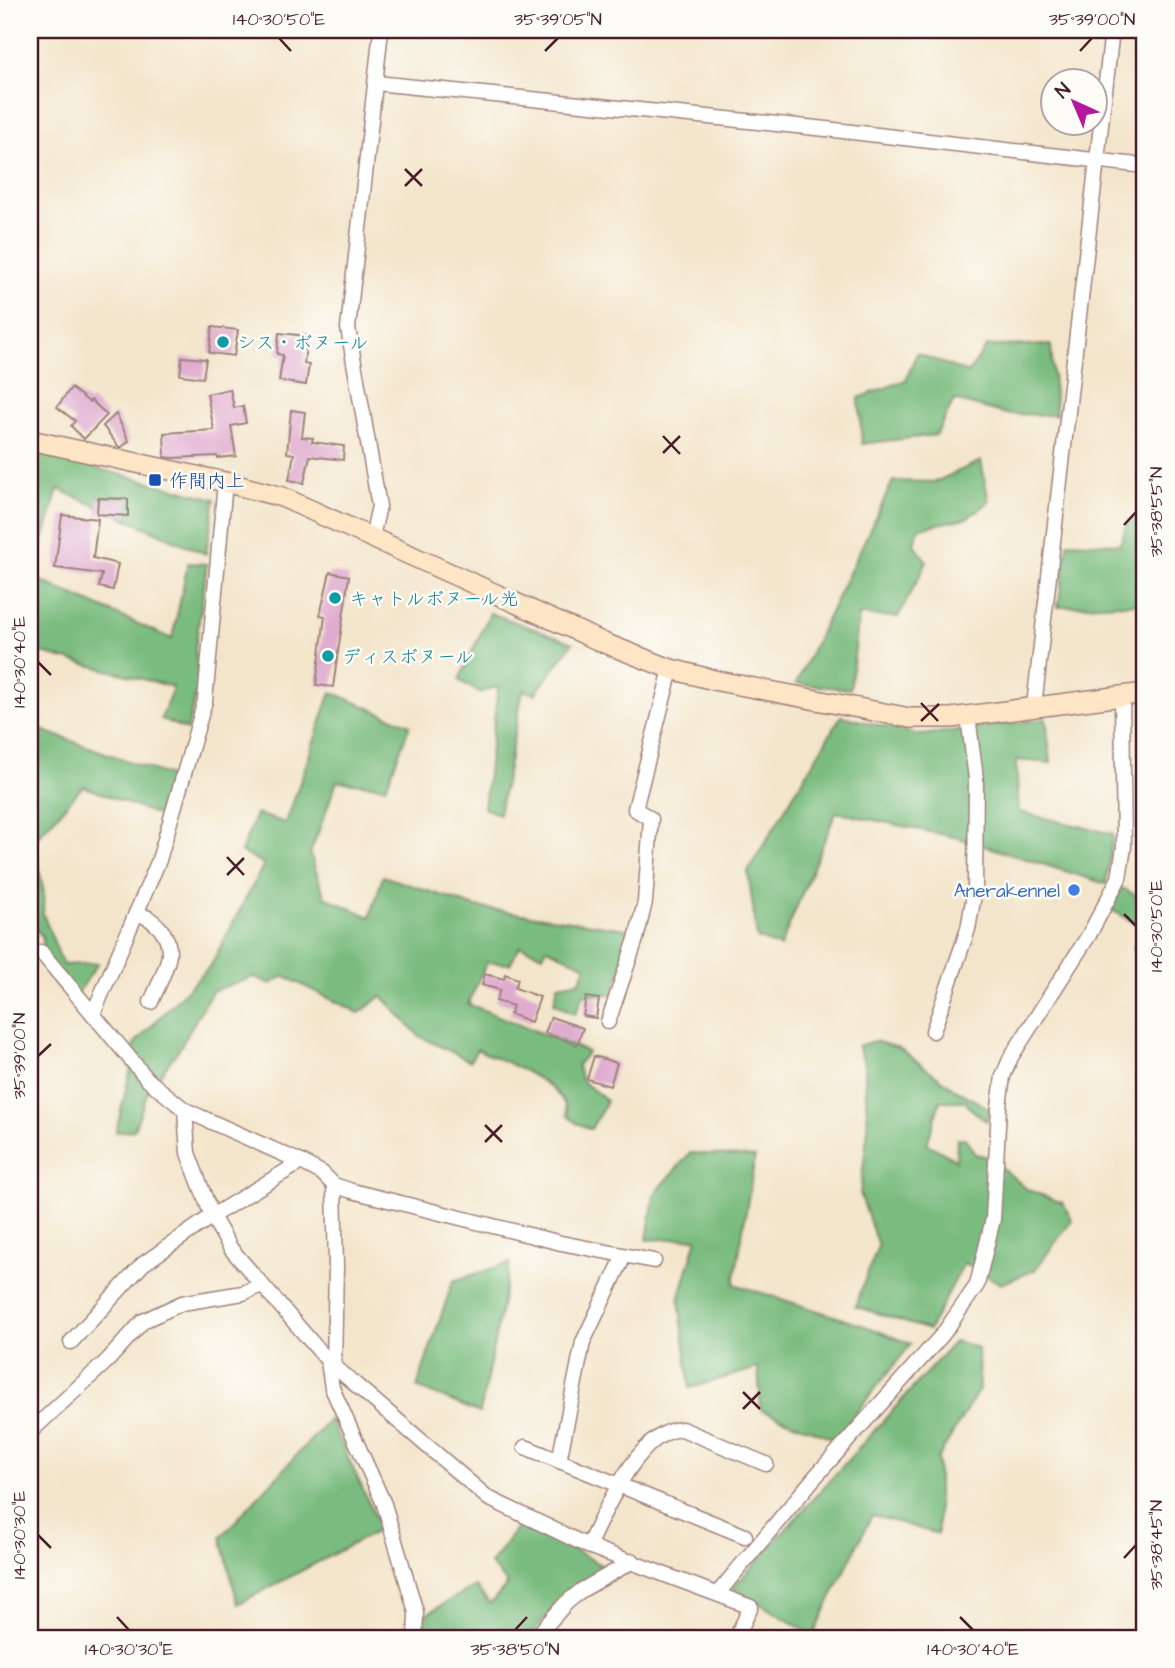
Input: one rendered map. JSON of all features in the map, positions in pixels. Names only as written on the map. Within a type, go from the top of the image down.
[{"type":"main road","points":[[30,440],[282,497],[604,643],[671,669],[718,681],[910,718],[951,718],[1145,693]]},
{"type":"street","points":[[372,537],[379,506],[348,328],[381,30]]},
{"type":"street","points":[[1034,706],[1112,30]]},
{"type":"street","points":[[376,83],[826,129],[1145,166]]},
{"type":"street","points":[[93,1014],[159,860],[205,701],[225,482]]},
{"type":"street","points":[[608,1022],[636,939],[645,902],[652,819],[635,809],[671,669]]},
{"type":"street","points":[[718,1593],[824,1467],[943,1334],[977,1285],[993,1219],[1003,1076],[1011,1057],[1089,935],[1119,878],[1124,847],[1122,696]]},
{"type":"street","points":[[933,1031],[968,929],[975,889],[976,779],[968,716]]},
{"type":"street","points":[[136,914],[148,916],[161,929],[167,944],[169,956],[151,1002]]},
{"type":"street","points":[[41,953],[148,1080],[185,1110],[301,1162],[321,1173],[334,1185],[561,1243],[654,1261]]},
{"type":"street","points":[[185,1110],[188,1153],[212,1216],[230,1249],[331,1364],[488,1498],[588,1546],[751,1606],[736,1638]]},
{"type":"street","points":[[71,1342],[143,1264],[212,1216],[301,1162]]},
{"type":"street","points":[[334,1185],[337,1266],[332,1388],[384,1504],[416,1612],[415,1638]]},
{"type":"street","points":[[559,1461],[583,1342],[624,1256]]},
{"type":"street","points":[[30,1433],[108,1360],[143,1321],[182,1303],[243,1293],[262,1285]]},
{"type":"street","points":[[588,1546],[637,1456],[673,1429],[682,1429],[766,1464]]},
{"type":"street","points":[[525,1447],[745,1536]]},
{"type":"street","points":[[536,1638],[566,1603],[582,1590],[633,1561]]},
{"type":"green space","points":[[1051,345],[1056,415],[1007,414],[954,400],[936,435],[862,444],[859,398],[906,380],[917,353],[968,373],[987,346]]},
{"type":"green space","points":[[30,451],[215,499],[206,554],[58,489],[32,577],[172,639],[188,563],[207,564],[195,649],[199,682],[187,730],[161,719],[173,687],[38,652],[30,670]]},
{"type":"green space","points":[[981,461],[989,502],[967,518],[919,528],[914,544],[927,562],[898,617],[859,615],[850,689],[796,684],[893,481],[935,482]]},
{"type":"green space","points":[[1145,515],[1145,603],[1058,607],[1068,542],[1120,544],[1128,520]]},
{"type":"green space","points":[[490,613],[573,643],[535,694],[523,690],[499,814],[484,808],[498,686],[480,693],[459,680]]},
{"type":"green space","points":[[331,692],[410,725],[386,787],[337,781],[310,854],[325,897],[370,917],[383,876],[476,907],[633,930],[613,994],[583,995],[575,1014],[554,1003],[558,985],[580,981],[586,966],[547,948],[543,955],[520,946],[510,964],[487,962],[468,1004],[588,1052],[577,1065],[582,1081],[607,1101],[591,1129],[576,1123],[567,1115],[557,1093],[545,1083],[477,1049],[470,1061],[419,1036],[382,996],[359,1013],[284,976],[271,984],[254,977],[212,991],[179,1049],[148,1091],[134,1130],[116,1132],[134,1044],[211,965],[264,864],[241,852],[256,814],[286,823]]},
{"type":"green space","points":[[841,716],[921,735],[1046,719],[1051,763],[1016,760],[1019,812],[1113,834],[1106,884],[959,838],[836,812],[780,947],[757,938],[748,871]]},
{"type":"green space","points":[[30,726],[170,776],[157,815],[83,786],[34,841],[44,894],[43,914],[63,965],[98,963],[72,1002],[47,973],[42,936],[30,923]]},
{"type":"green space","points":[[1122,888],[1145,900],[1145,955],[1133,949],[1144,928],[1110,909]]},
{"type":"green space","points":[[874,1041],[899,1048],[953,1088],[990,1109],[986,1121],[965,1101],[940,1101],[927,1144],[956,1160],[957,1139],[965,1138],[975,1154],[989,1157],[1028,1190],[1063,1203],[1072,1220],[1035,1270],[1001,1284],[964,1263],[929,1330],[855,1306],[878,1246],[860,1193],[868,1129],[864,1063],[858,1046]]},
{"type":"green space","points":[[690,1153],[755,1157],[734,1284],[865,1326],[911,1344],[835,1439],[761,1410],[758,1368],[690,1388],[679,1299],[697,1238],[647,1240],[654,1195]]},
{"type":"green space","points":[[510,1263],[480,1413],[417,1387],[453,1281]]},
{"type":"green space","points":[[955,1341],[978,1348],[979,1389],[938,1458],[938,1534],[872,1515],[813,1635],[733,1588]]},
{"type":"green space","points":[[330,1419],[381,1529],[238,1604],[221,1537]]},
{"type":"green space","points":[[522,1521],[606,1568],[556,1607],[528,1638],[425,1638],[423,1616],[475,1586],[490,1604],[508,1584],[490,1564]]},
{"type":"building","name":"シス・ボヌール","points":[[212,327],[238,330],[234,356],[209,353]]},
{"type":"building","points":[[279,333],[307,336],[304,364],[309,365],[306,385],[279,381],[283,355],[277,354]]},
{"type":"building","points":[[182,357],[206,359],[203,378],[180,375]]},
{"type":"building","points":[[71,388],[89,402],[91,400],[107,415],[84,439],[71,426],[75,421],[57,407]]},
{"type":"building","points":[[230,389],[234,408],[243,406],[246,423],[231,426],[236,456],[165,457],[164,433],[214,430],[207,394]]},
{"type":"building","points":[[291,410],[305,412],[302,437],[313,438],[312,442],[344,446],[343,460],[310,456],[304,483],[289,480],[294,454],[287,453]]},
{"type":"building","points":[[116,414],[129,441],[122,447],[119,447],[103,426]]},
{"type":"building","points":[[98,498],[128,499],[128,516],[97,514]]},
{"type":"building","points":[[62,515],[98,519],[93,558],[118,564],[113,590],[99,587],[102,574],[55,568]]},
{"type":"building","points":[[330,572],[349,576],[333,687],[316,685],[325,616],[320,615]]},
{"type":"building","points":[[485,974],[504,979],[505,974],[518,979],[515,988],[540,997],[531,1022],[510,1014],[513,1006],[496,1001],[500,990],[482,985]]},
{"type":"building","points":[[586,997],[599,999],[596,1018],[583,1016]]},
{"type":"building","points":[[551,1017],[583,1028],[577,1045],[545,1033]]},
{"type":"building","points":[[594,1056],[617,1063],[610,1086],[587,1079]]},
{"type":"place","name":"シス・ボヌール","points":[[223,342]]},
{"type":"place","name":"作間内上","points":[[155,480]]},
{"type":"place","name":"キャトルボヌール光","points":[[335,598]]},
{"type":"place","name":"ディスボヌール","points":[[328,656]]},
{"type":"place","name":"Anerakennel","points":[[1074,890]]}]
